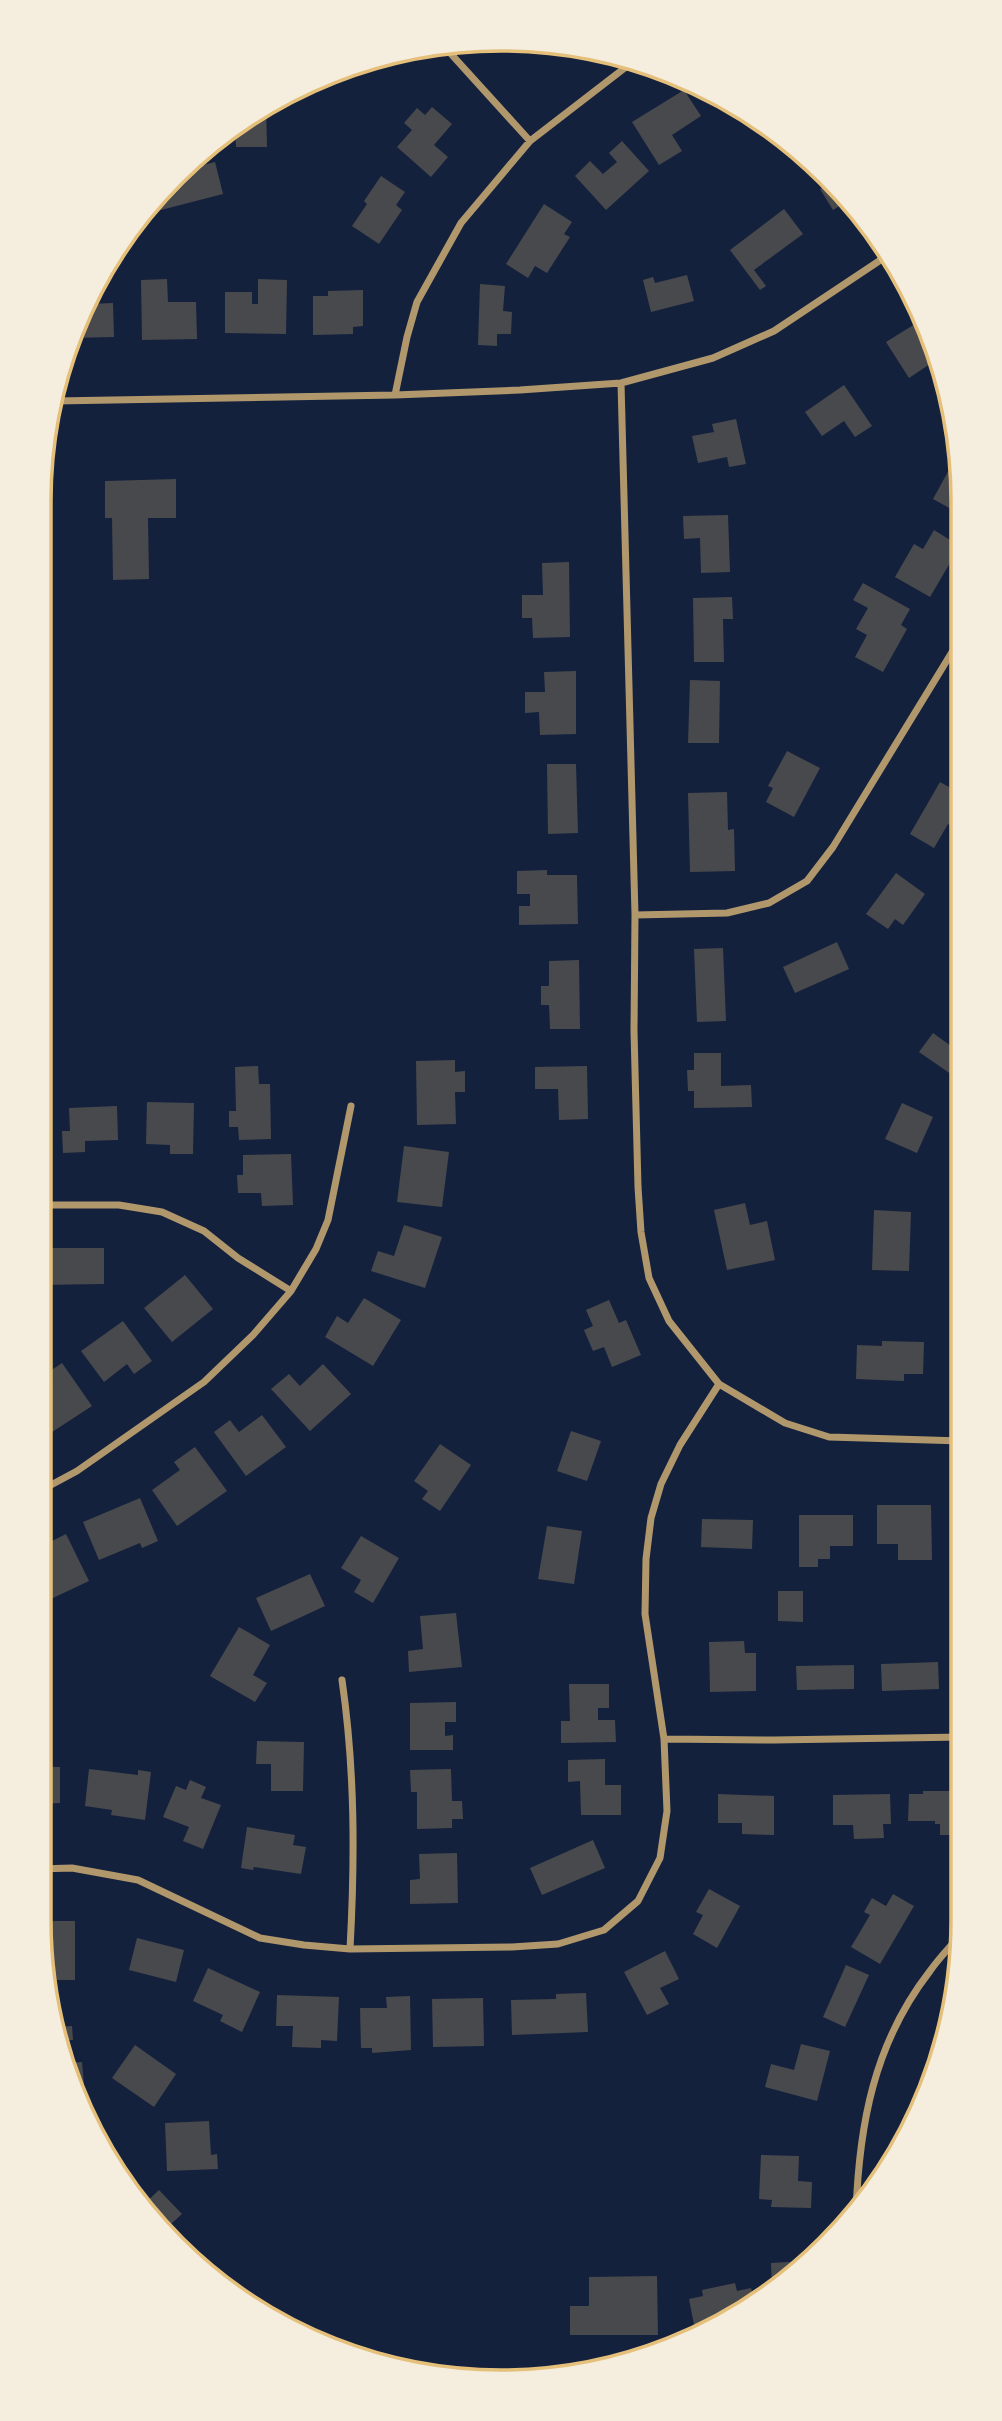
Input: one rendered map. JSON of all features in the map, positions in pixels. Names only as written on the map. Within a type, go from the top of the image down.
[{"type":"street","points":[[451,54],[530,141]]},
{"type":"street","points":[[396,396],[407,337],[417,302],[461,223],[530,141],[625,68]]},
{"type":"street","points":[[62,401],[396,396],[621,383],[712,358],[774,331],[881,260]]},
{"type":"street","points":[[621,383],[635,915],[634,1031],[638,1187],[641,1232],[649,1278],[669,1321],[719,1384],[785,1423],[829,1437],[951,1441]]},
{"type":"street","points":[[635,915],[727,913],[769,903],[807,881],[833,847],[951,654]]},
{"type":"street","points":[[51,1485],[77,1471],[204,1382],[253,1335],[292,1291],[316,1249],[328,1220],[351,1106]]},
{"type":"street","points":[[51,1205],[118,1205],[162,1212],[204,1231],[238,1258],[292,1291]]},
{"type":"street","points":[[51,1869],[72,1868],[138,1880],[260,1938],[349,1949],[444,1949],[558,1944],[604,1930],[638,1901],[660,1858],[667,1811],[664,1739],[645,1614],[646,1559],[651,1518],[661,1484],[680,1446],[719,1384]]},
{"type":"street","points":[[342,1680],[352,1769],[353,1895],[349,1949]]},
{"type":"street","points":[[664,1739],[951,1737]]},
{"type":"street","points":[[857,2196],[858,2159],[874,2080],[894,2029],[929,1972],[950,1947]]},
{"type":"building","points":[[684,90],[701,116],[672,135],[682,151],[659,165],[632,122]]},
{"type":"building","points":[[432,107],[452,124],[434,145],[448,157],[431,177],[397,147],[412,130],[404,123],[417,108],[425,115]]},
{"type":"building","points":[[266,117],[267,147],[236,147],[236,138]]},
{"type":"building","points":[[622,141],[649,171],[606,210],[575,176],[590,161],[603,174],[617,162],[609,153]]},
{"type":"building","points":[[215,162],[223,194],[157,211],[162,204],[200,166]]},
{"type":"building","points":[[381,176],[405,192],[396,205],[402,210],[379,244],[352,226],[367,204],[364,201]]},
{"type":"building","points":[[823,187],[841,205],[833,210],[820,189]]},
{"type":"building","points":[[544,204],[572,222],[564,234],[570,237],[547,273],[535,266],[528,278],[506,264]]},
{"type":"building","points":[[784,209],[803,234],[754,270],[766,286],[760,290],[730,250]]},
{"type":"building","points":[[687,275],[694,301],[651,312],[643,280],[653,277],[655,283]]},
{"type":"building","points":[[167,279],[168,302],[196,302],[197,339],[142,340],[141,280]]},
{"type":"building","points":[[258,279],[287,280],[286,334],[225,333],[225,292],[252,292],[252,304],[258,304]]},
{"type":"building","points":[[480,284],[505,286],[503,311],[512,312],[511,334],[497,334],[497,346],[478,345]]},
{"type":"building","points":[[363,290],[363,326],[353,327],[353,334],[313,335],[313,296],[328,296],[328,291]]},
{"type":"building","points":[[113,303],[114,337],[82,338],[96,304]]},
{"type":"building","points":[[915,324],[930,364],[909,378],[886,342]]},
{"type":"building","points":[[844,385],[872,426],[855,437],[844,421],[822,436],[805,412]]},
{"type":"building","points":[[736,419],[746,464],[729,467],[727,457],[698,463],[692,436],[714,432],[712,424]]},
{"type":"building","points":[[950,469],[951,509],[933,499]]},
{"type":"building","points":[[176,479],[176,518],[148,518],[149,579],[113,580],[112,518],[105,518],[105,481]]},
{"type":"building","points":[[728,515],[730,572],[701,573],[700,538],[684,539],[683,516]]},
{"type":"building","points":[[934,530],[951,540],[951,561],[930,597],[895,577],[914,544],[923,549]]},
{"type":"building","points":[[569,562],[570,637],[533,638],[532,618],[522,618],[522,595],[543,595],[542,563]]},
{"type":"building","points":[[863,583],[910,609],[901,625],[907,629],[883,672],[855,657],[867,635],[856,629],[868,608],[853,600]]},
{"type":"building","points":[[732,597],[733,619],[723,619],[724,662],[694,662],[693,598]]},
{"type":"building","points":[[576,671],[576,734],[540,735],[539,712],[525,713],[525,692],[545,692],[544,672]]},
{"type":"building","points":[[690,680],[720,681],[719,743],[688,743]]},
{"type":"building","points":[[787,751],[820,768],[794,817],[766,802],[773,788],[768,786]]},
{"type":"building","points":[[547,764],[576,764],[578,833],[548,834]]},
{"type":"building","points":[[940,782],[951,788],[951,826],[948,824],[934,848],[910,834]]},
{"type":"building","points":[[727,792],[728,830],[734,829],[735,871],[690,872],[688,793]]},
{"type":"building","points":[[547,870],[547,875],[577,875],[578,924],[519,925],[519,906],[530,906],[530,894],[517,894],[517,871]]},
{"type":"building","points":[[896,873],[925,894],[903,925],[895,919],[888,929],[866,914]]},
{"type":"building","points":[[837,942],[849,969],[795,993],[783,967]]},
{"type":"building","points":[[723,948],[726,1021],[697,1022],[694,949]]},
{"type":"building","points":[[579,960],[580,1029],[550,1029],[549,1005],[541,1005],[541,986],[549,986],[549,961]]},
{"type":"building","points":[[933,1033],[951,1046],[951,1074],[919,1052]]},
{"type":"building","points":[[694,1053],[721,1053],[721,1086],[751,1085],[752,1107],[694,1108],[694,1091],[688,1091],[687,1070],[694,1070]]},
{"type":"building","points":[[455,1060],[455,1072],[465,1071],[465,1092],[455,1092],[456,1124],[417,1125],[416,1061]]},
{"type":"building","points":[[258,1066],[259,1084],[270,1084],[271,1139],[239,1140],[238,1127],[229,1127],[229,1111],[236,1111],[235,1067]]},
{"type":"building","points":[[587,1066],[588,1119],[559,1120],[558,1089],[535,1089],[535,1067]]},
{"type":"building","points":[[147,1102],[194,1103],[193,1154],[170,1154],[170,1145],[146,1144]]},
{"type":"building","points":[[902,1103],[933,1117],[917,1153],[885,1139]]},
{"type":"building","points":[[117,1106],[118,1140],[85,1141],[85,1152],[63,1153],[62,1131],[70,1131],[69,1108]]},
{"type":"building","points":[[404,1146],[449,1152],[442,1207],[397,1202]]},
{"type":"building","points":[[291,1154],[293,1205],[262,1206],[261,1193],[238,1193],[237,1175],[243,1175],[243,1155]]},
{"type":"building","points":[[745,1203],[750,1225],[767,1221],[775,1260],[727,1270],[714,1210]]},
{"type":"building","points":[[874,1210],[911,1212],[909,1271],[872,1270]]},
{"type":"building","points":[[404,1225],[442,1237],[425,1288],[371,1271],[378,1251],[394,1256]]},
{"type":"building","points":[[51,1248],[104,1248],[104,1284],[51,1285]]},
{"type":"building","points":[[185,1275],[213,1309],[172,1342],[144,1308]]},
{"type":"building","points":[[364,1298],[401,1320],[373,1366],[325,1337],[337,1316],[348,1323]]},
{"type":"building","points":[[609,1300],[619,1323],[626,1320],[641,1355],[612,1367],[604,1347],[593,1351],[584,1330],[593,1326],[586,1310]]},
{"type":"building","points":[[123,1321],[152,1361],[134,1374],[127,1364],[104,1382],[81,1351]]},
{"type":"building","points":[[882,1341],[924,1342],[923,1374],[904,1374],[904,1381],[856,1379],[857,1345],[882,1346]]},
{"type":"building","points":[[62,1363],[92,1406],[51,1433],[53,1382],[51,1370]]},
{"type":"building","points":[[323,1364],[351,1394],[310,1431],[271,1389],[289,1374],[300,1386]]},
{"type":"building","points":[[262,1415],[286,1447],[246,1476],[214,1432],[230,1420],[239,1432]]},
{"type":"building","points":[[571,1431],[601,1441],[587,1481],[557,1471]]},
{"type":"building","points":[[440,1444],[471,1465],[440,1511],[422,1499],[428,1491],[414,1481]]},
{"type":"building","points":[[195,1447],[227,1491],[177,1526],[152,1490],[180,1470],[174,1462]]},
{"type":"building","points":[[140,1498],[158,1541],[142,1548],[140,1543],[99,1560],[83,1522]]},
{"type":"building","points":[[877,1505],[931,1505],[932,1560],[898,1560],[898,1544],[877,1544]]},
{"type":"building","points":[[799,1515],[853,1515],[853,1546],[830,1546],[830,1559],[818,1559],[818,1567],[799,1567]]},
{"type":"building","points":[[702,1519],[753,1520],[752,1549],[701,1547]]},
{"type":"building","points":[[547,1526],[582,1531],[574,1584],[538,1579]]},
{"type":"building","points":[[66,1534],[89,1581],[51,1599],[51,1542]]},
{"type":"building","points":[[361,1536],[399,1558],[373,1603],[354,1592],[361,1580],[341,1568]]},
{"type":"building","points":[[310,1574],[325,1606],[271,1631],[256,1598]]},
{"type":"building","points":[[778,1591],[803,1591],[803,1622],[778,1621]]},
{"type":"building","points":[[456,1613],[462,1667],[409,1672],[408,1651],[423,1649],[420,1616]]},
{"type":"building","points":[[239,1627],[270,1645],[253,1675],[267,1683],[255,1702],[210,1676]]},
{"type":"building","points":[[744,1641],[745,1653],[756,1653],[756,1691],[710,1692],[709,1642]]},
{"type":"building","points":[[938,1662],[939,1689],[882,1691],[881,1664]]},
{"type":"building","points":[[854,1665],[854,1689],[797,1690],[796,1666]]},
{"type":"building","points":[[569,1684],[609,1684],[609,1708],[598,1708],[598,1720],[615,1720],[616,1742],[561,1743],[561,1721],[570,1721]]},
{"type":"building","points":[[456,1702],[456,1722],[445,1722],[445,1736],[453,1735],[453,1750],[410,1750],[410,1703]]},
{"type":"building","points":[[257,1741],[304,1742],[303,1791],[271,1791],[271,1764],[256,1764]]},
{"type":"building","points":[[605,1759],[605,1785],[621,1785],[621,1815],[581,1815],[580,1781],[568,1782],[568,1760]]},
{"type":"building","points":[[51,1767],[60,1767],[60,1803],[51,1803]]},
{"type":"building","points":[[89,1769],[138,1775],[138,1770],[151,1772],[145,1820],[111,1815],[112,1810],[85,1806]]},
{"type":"building","points":[[451,1769],[452,1801],[462,1801],[463,1819],[452,1819],[452,1828],[417,1829],[417,1792],[411,1792],[410,1770]]},
{"type":"building","points":[[190,1780],[206,1787],[201,1798],[221,1805],[203,1849],[183,1841],[189,1827],[163,1817],[176,1786],[186,1790]]},
{"type":"building","points":[[923,1791],[951,1791],[950,1835],[940,1835],[940,1824],[935,1824],[935,1821],[908,1821],[909,1794],[923,1794]]},
{"type":"building","points":[[718,1794],[774,1796],[774,1835],[742,1834],[742,1823],[718,1823]]},
{"type":"building","points":[[890,1794],[891,1824],[883,1824],[884,1838],[854,1839],[853,1825],[833,1825],[833,1795]]},
{"type":"building","points":[[247,1827],[295,1835],[293,1845],[306,1847],[301,1874],[254,1867],[253,1870],[241,1868]]},
{"type":"building","points":[[593,1840],[605,1868],[542,1895],[530,1868]]},
{"type":"building","points":[[457,1853],[458,1903],[410,1904],[410,1880],[420,1879],[419,1854]]},
{"type":"building","points":[[709,1889],[740,1906],[717,1948],[693,1934],[703,1915],[696,1912]]},
{"type":"building","points":[[893,1894],[914,1906],[880,1964],[851,1947],[870,1915],[864,1912],[872,1898],[886,1906]]},
{"type":"building","points":[[51,1921],[75,1921],[75,1980],[55,1980]]},
{"type":"building","points":[[137,1938],[184,1950],[176,1982],[129,1970]]},
{"type":"building","points":[[665,1951],[679,1979],[660,1988],[669,2004],[647,2015],[624,1972]]},
{"type":"building","points":[[846,1965],[869,1975],[845,2027],[823,2017]]},
{"type":"building","points":[[208,1968],[260,1992],[242,2032],[220,2021],[223,2015],[193,2001]]},
{"type":"building","points":[[586,1993],[588,2032],[512,2035],[511,2000],[556,1999],[556,1994]]},
{"type":"building","points":[[277,1995],[339,1997],[337,2041],[321,2040],[321,2048],[292,2047],[293,2026],[276,2026]]},
{"type":"building","points":[[410,1996],[411,2050],[372,2053],[372,2048],[361,2048],[360,2008],[387,2008],[386,1997]]},
{"type":"building","points":[[483,1998],[484,2046],[433,2047],[432,1999]]},
{"type":"building","points":[[72,2026],[73,2040],[67,2040],[63,2027]]},
{"type":"building","points":[[801,2044],[830,2051],[817,2101],[765,2087],[771,2064],[794,2070]]},
{"type":"building","points":[[135,2045],[176,2074],[154,2107],[112,2078]]},
{"type":"building","points":[[82,2062],[82,2085],[74,2063]]},
{"type":"building","points":[[209,2121],[211,2155],[217,2154],[218,2169],[167,2171],[165,2123]]},
{"type":"building","points":[[761,2155],[799,2156],[798,2181],[812,2182],[811,2208],[771,2207],[772,2200],[759,2199]]},
{"type":"building","points":[[159,2190],[182,2214],[170,2225],[149,2200]]},
{"type":"building","points":[[795,2262],[772,2279],[771,2263]]},
{"type":"building","points":[[657,2276],[658,2335],[570,2335],[570,2306],[589,2306],[589,2277]]},
{"type":"building","points":[[735,2283],[737,2291],[751,2288],[752,2293],[694,2327],[689,2299],[703,2296],[702,2290]]}]
